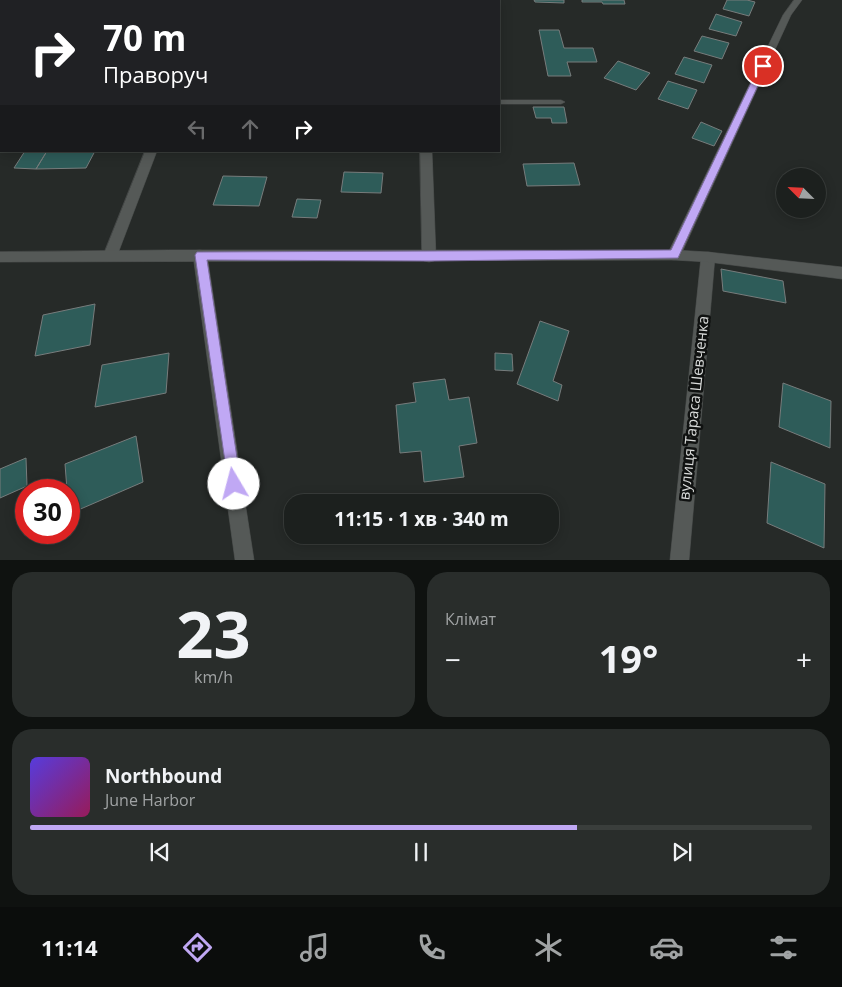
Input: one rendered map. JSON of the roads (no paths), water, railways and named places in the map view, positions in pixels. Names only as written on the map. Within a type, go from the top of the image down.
[{"type":"street","points":[[674,255],[787,14],[798,0]]},
{"type":"street","points":[[110,256],[150,152]]},
{"type":"street","points":[[426,152],[429,257]]},
{"type":"street","points":[[200,255],[245,560]]},
{"type":"street","points":[[0,257],[674,255],[708,257],[842,273]]},
{"type":"street","name":"вулиця Тараса Шевченка","points":[[679,560],[708,257]]},
{"type":"lane","points":[[500,102],[561,102]]}]
